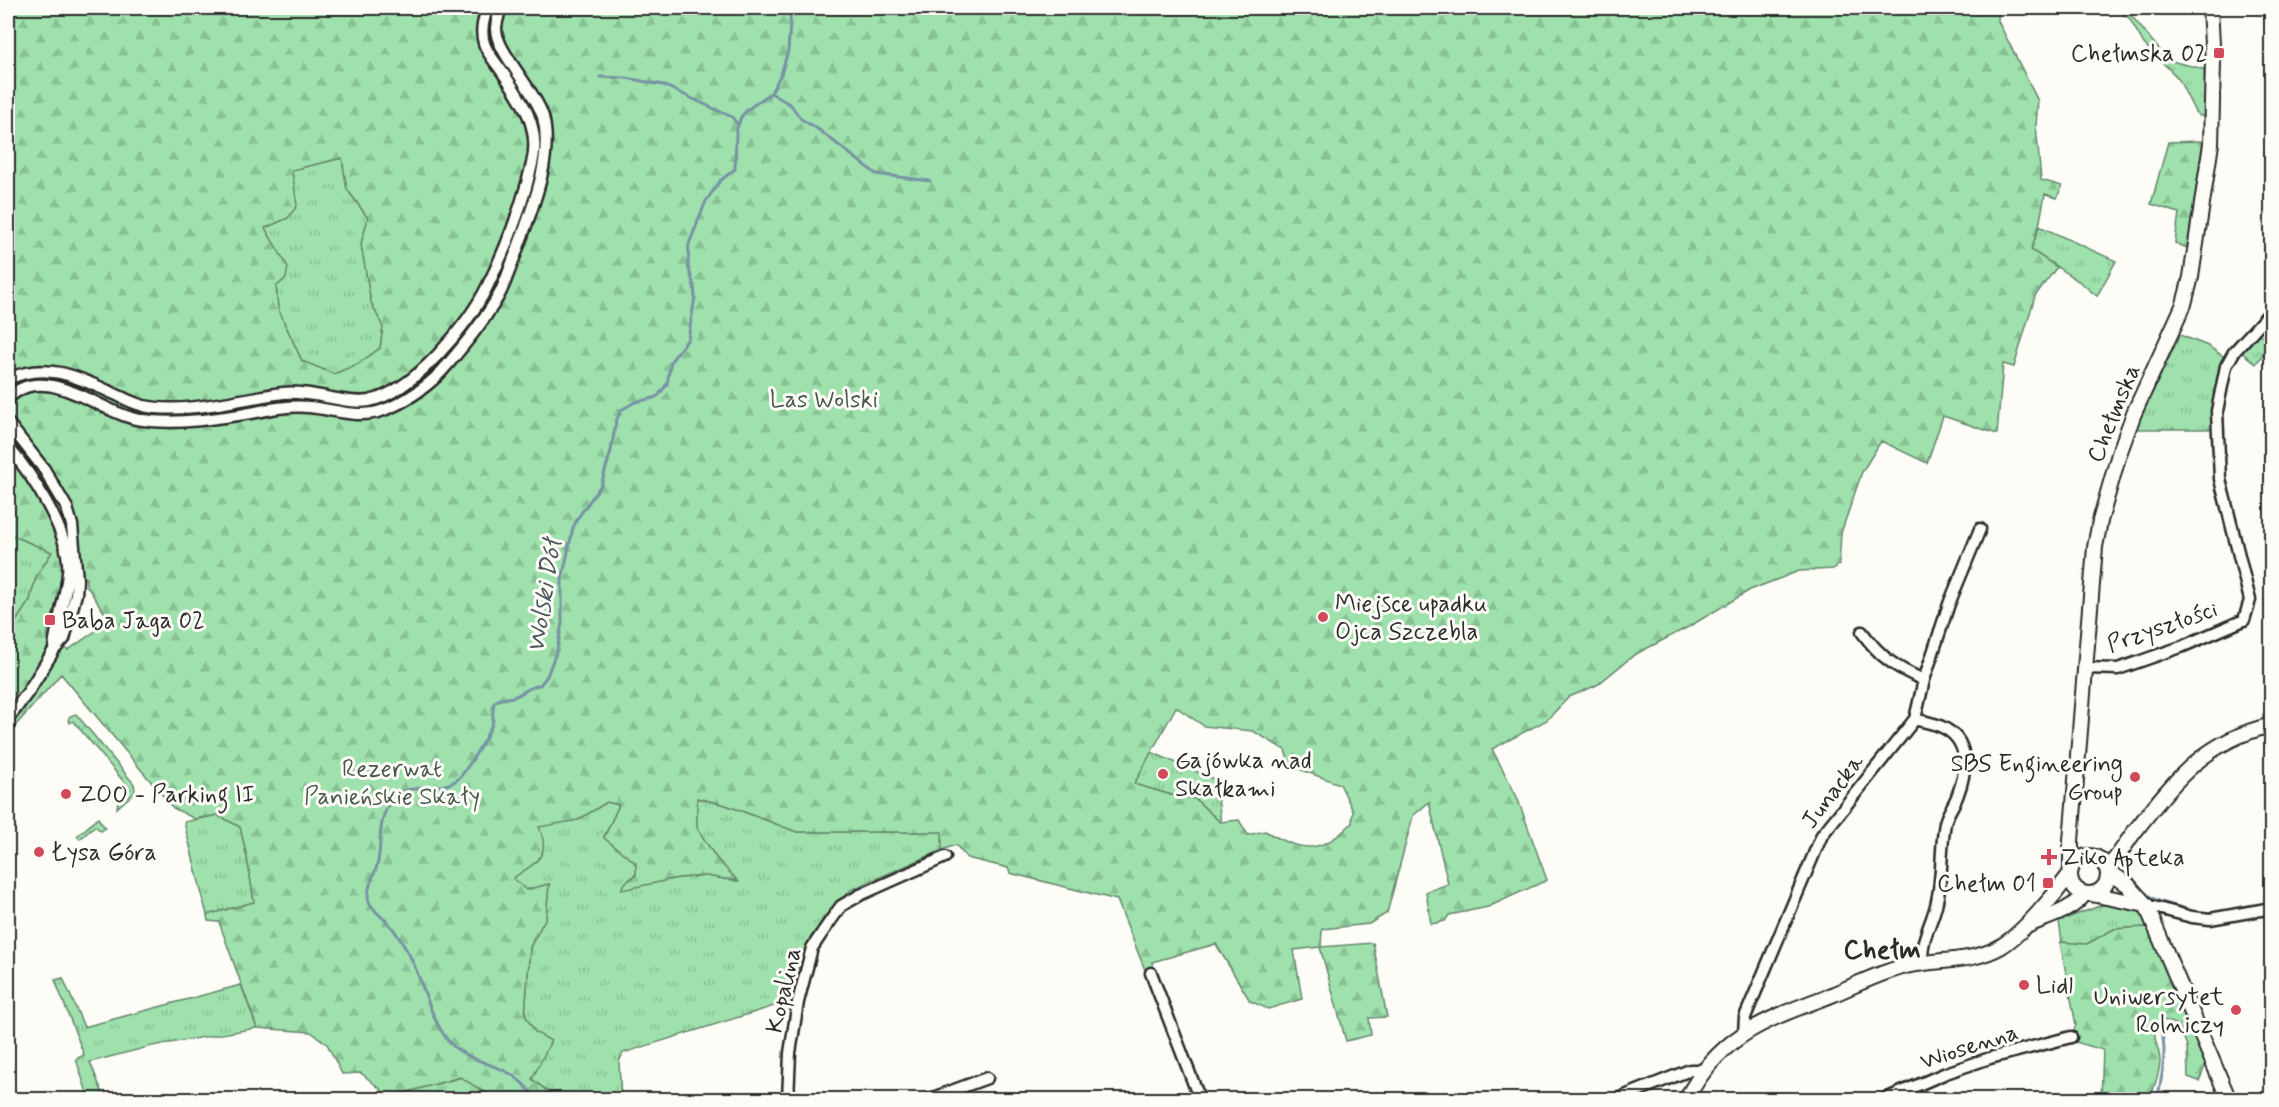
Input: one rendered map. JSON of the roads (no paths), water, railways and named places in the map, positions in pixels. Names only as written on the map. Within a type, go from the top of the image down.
[{"type":"street","points":[[8,379],[31,372],[71,374],[143,406],[158,408],[223,403],[287,393],[368,401],[386,394],[420,374],[450,340],[486,289],[516,217],[533,162],[535,141],[531,118],[520,96],[483,42],[482,28],[487,8]]},
{"type":"street","points":[[8,399],[25,387],[40,385],[57,387],[82,395],[130,418],[174,421],[198,420],[292,407],[346,413],[372,413],[398,403],[437,376],[478,326],[500,294],[527,223],[545,151],[545,127],[538,104],[497,37],[497,21],[501,8]]},
{"type":"street","name":"Chełmska","points":[[2071,872],[2071,841],[2095,547],[2106,497],[2134,413],[2175,324],[2191,277],[2212,128],[2213,62],[2210,8]]},
{"type":"street","name":"Przyszłości","points":[[2085,668],[2118,669],[2181,647],[2244,620],[2250,600],[2220,479],[2217,411],[2226,366],[2234,352],[2271,310]]},
{"type":"street","points":[[57,372],[57,387]]},
{"type":"street","points":[[8,423],[44,469],[67,508],[72,525],[77,580],[76,594],[64,639],[54,650],[8,719]]},
{"type":"street","points":[[8,447],[25,466],[36,485],[67,549],[68,573],[57,620],[54,650]]},
{"type":"street","name":"Junacka","points":[[1744,1033],[1745,1017],[1822,835],[1915,719],[1924,680],[1952,595],[1980,529]]},
{"type":"street","points":[[1862,632],[1895,667],[1924,680]]},
{"type":"street","points":[[1915,719],[1943,727],[1953,735],[1962,745],[1966,766],[1958,795],[1945,821],[1939,893],[1923,943],[1923,963]]},
{"type":"street","points":[[2101,863],[2131,837],[2169,787],[2195,762],[2226,742],[2271,725]]},
{"type":"street","points":[[2071,841],[2080,854],[2101,863],[2128,885],[2146,905],[2229,1100]]},
{"type":"street","name":"Kopalina","points":[[788,1100],[790,1053],[798,1002],[812,948],[841,906],[860,895],[945,857]]},
{"type":"street","points":[[1686,1100],[1703,1070],[1716,1055],[1744,1033],[1767,1019],[1888,971],[1923,963],[1964,958],[2003,945],[2022,929],[2056,893],[2080,859],[2101,863]]},
{"type":"street","points":[[2022,929],[2072,906],[2103,884],[2106,879],[2101,863]]},
{"type":"street","points":[[2071,872],[2074,888],[2087,894],[2146,905],[2192,917],[2210,919],[2271,908]]},
{"type":"street","points":[[1151,973],[1200,1100]]},
{"type":"street","name":"Wiosenna","points":[[1882,1100],[1946,1073],[1990,1058],[2071,1037]]},
{"type":"street","points":[[1615,1100],[1690,1071],[1703,1070]]},
{"type":"street","points":[[927,1100],[987,1078]]},
{"type":"waterway","name":"Wolski Dół","points":[[537,1100],[524,1084],[511,1074],[456,1048],[437,1024],[410,956],[393,929],[369,902],[368,892],[378,862],[382,823],[387,808],[397,795],[414,789],[442,786],[458,779],[488,732],[493,720],[494,703],[517,696],[540,685],[547,676],[557,650],[562,623],[562,580],[573,528],[601,485],[611,451],[616,421],[621,410],[635,402],[659,395],[667,384],[671,361],[688,339],[695,297],[688,266],[689,244],[706,201],[720,181],[735,169],[736,131],[741,117],[748,109],[771,93],[781,74],[788,51],[791,8]]},
{"type":"waterway","points":[[600,77],[626,78],[663,85],[732,117],[737,124]]},
{"type":"waterway","points":[[771,93],[791,105],[801,119],[876,174],[930,181]]},
{"type":"waterway","points":[[2123,864],[2148,896],[2163,903],[2187,909]]},
{"type":"waterway","points":[[2256,906],[2272,902]]},
{"type":"waterway","points":[[2200,912],[2214,913]]},
{"type":"waterway","points":[[2157,1100],[2164,1057],[2161,1032]]},
{"type":"place","name":"Chełmska 02","points":[[2219,53]]},
{"type":"place","name":"Miejsce upadku Ojca Szczebla","points":[[1323,617]]},
{"type":"place","name":"Baba Jaga 02","points":[[50,620]]},
{"type":"place","name":"Gajówka nad Skałkami","points":[[1163,774]]},
{"type":"place","name":"SBS Engineering Group","points":[[2135,777]]},
{"type":"place","name":"ZOO - Parking II","points":[[66,794]]},
{"type":"place","name":"Łysa Góra","points":[[39,852]]},
{"type":"place","name":"Ziko Apteka","points":[[2049,857]]},
{"type":"place","name":"Chełm 01","points":[[2048,883]]},
{"type":"place","name":"Lidl","points":[[2024,985]]},
{"type":"place","name":"Uniwersytet Rolniczy","points":[[2236,1010]]},
{"type":"district","name":"Chełm","points":[[1882,949]]},
{"type":"park label","name":"Las Wolski","points":[[824,399]]},
{"type":"park label","name":"Rezerwat Panieńskie Skały","points":[[392,782]]}]
